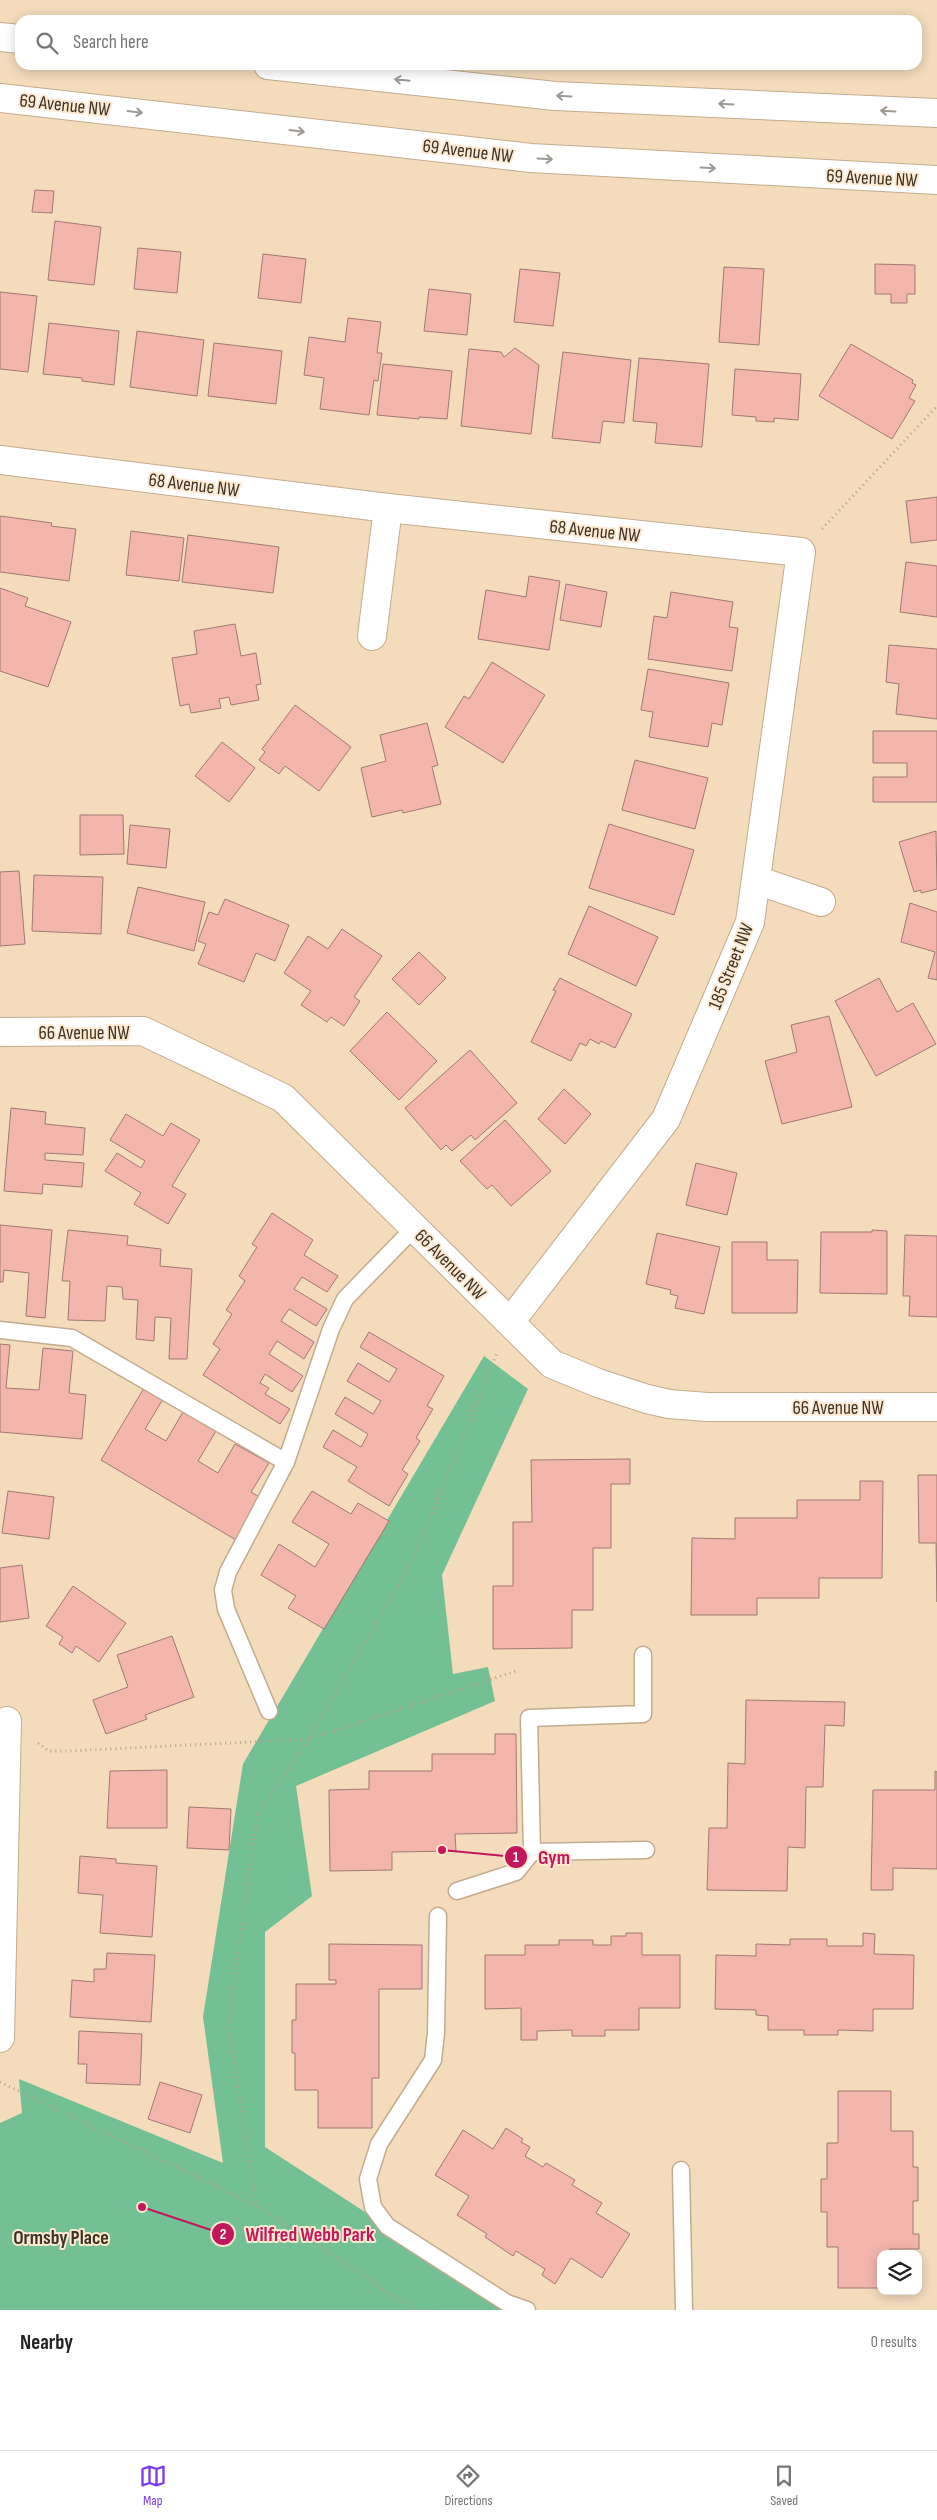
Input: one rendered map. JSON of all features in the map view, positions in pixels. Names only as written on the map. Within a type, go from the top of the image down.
[{"type":"street","points":[[0,37],[15,38]]},
{"type":"street","points":[[314,70],[556,96],[937,114]]},
{"type":"street","name":"69 Avenue NW","points":[[0,98],[531,158],[937,180]]},
{"type":"street","name":"68 Avenue NW","points":[[0,460],[388,508],[801,552]]},
{"type":"street","points":[[372,636],[388,508]]},
{"type":"street","name":"185 Street NW","points":[[510,1322],[666,1119],[750,922],[801,552]]},
{"type":"street","points":[[756,880],[821,902]]},
{"type":"street","name":"66 Avenue NW","points":[[0,1032],[143,1032],[283,1098],[552,1364],[598,1383],[669,1404],[707,1407],[937,1407]]},
{"type":"street","points":[[0,2038],[2,2035],[7,1720]]},
{"type":"lane","points":[[269,1712],[226,1609],[223,1590],[228,1572],[286,1462],[331,1329],[346,1299],[414,1228]]},
{"type":"lane","points":[[0,1330],[72,1338],[286,1462]]},
{"type":"lane","points":[[456,1891],[516,1872],[532,1852],[530,1718],[643,1714],[643,1655]]},
{"type":"lane","points":[[532,1852],[646,1850]]},
{"type":"lane","points":[[438,1916],[436,2032],[433,2060],[379,2144],[368,2179],[373,2207],[387,2226],[507,2303],[526,2310]]},
{"type":"lane","points":[[681,2170],[684,2310]]},
{"type":"path","points":[[801,552],[937,406]]},
{"type":"path","points":[[257,2206],[228,2028],[257,1815],[309,1739],[413,1559],[510,1322]]},
{"type":"path","points":[[0,2082],[257,2206],[416,2310]]},
{"type":"green space","points":[[484,1356],[528,1389],[442,1575],[453,1674],[488,1667],[495,1701],[296,1786],[312,1896],[265,1932],[265,2147],[516,2310],[0,2310],[0,2123],[22,2113],[19,2079],[223,2163],[203,2017],[243,1764]]},
{"type":"building","points":[[35,190],[54,191],[52,213],[32,212]]},
{"type":"building","points":[[55,221],[101,227],[94,285],[48,280]]},
{"type":"building","points":[[138,248],[181,252],[177,293],[134,289]]},
{"type":"building","points":[[263,254],[306,259],[301,303],[258,298]]},
{"type":"building","points":[[875,264],[915,265],[915,294],[907,294],[907,303],[891,303],[891,294],[875,294]]},
{"type":"building","points":[[724,267],[764,269],[759,345],[719,342]]},
{"type":"building","points":[[520,269],[560,273],[553,326],[514,322]]},
{"type":"building","points":[[429,289],[471,294],[467,335],[424,331]]},
{"type":"building","points":[[0,292],[37,296],[28,372],[0,369]]},
{"type":"building","points":[[348,318],[381,322],[377,353],[382,353],[378,381],[374,380],[369,415],[320,409],[324,378],[304,375],[309,337],[345,342]]},
{"type":"building","points":[[49,323],[119,331],[114,385],[82,381],[82,378],[43,374]]},
{"type":"building","points":[[137,331],[204,340],[197,396],[130,387]]},
{"type":"building","points":[[214,343],[282,351],[276,404],[208,396]]},
{"type":"building","points":[[851,344],[913,380],[912,383],[916,385],[909,398],[915,401],[892,439],[819,396]]},
{"type":"building","points":[[515,348],[539,365],[531,434],[461,426],[469,349],[501,352],[504,357]]},
{"type":"building","points":[[563,352],[631,360],[624,423],[603,421],[600,443],[552,438]]},
{"type":"building","points":[[639,358],[709,364],[702,447],[655,443],[657,423],[633,421]]},
{"type":"building","points":[[383,364],[452,371],[447,419],[419,417],[419,419],[377,415]]},
{"type":"building","points":[[735,369],[801,374],[798,420],[774,418],[774,422],[756,421],[756,417],[732,415]]},
{"type":"building","points":[[937,497],[937,540],[911,543],[906,501]]},
{"type":"building","points":[[0,516],[52,523],[51,526],[76,529],[69,581],[0,572]]},
{"type":"building","points":[[131,531],[184,538],[179,581],[126,575]]},
{"type":"building","points":[[188,535],[279,547],[273,593],[182,582]]},
{"type":"building","points":[[906,562],[937,566],[937,617],[900,612]]},
{"type":"building","points":[[529,576],[560,581],[549,650],[478,639],[486,590],[526,597]]},
{"type":"building","points":[[566,584],[607,592],[601,627],[560,620]]},
{"type":"building","points":[[0,588],[28,598],[25,606],[71,622],[48,687],[0,671]]},
{"type":"building","points":[[671,592],[733,602],[729,627],[738,628],[732,671],[648,659],[654,616],[667,618]]},
{"type":"building","points":[[235,624],[241,656],[256,653],[261,684],[256,685],[259,700],[231,705],[229,697],[219,699],[221,708],[191,713],[189,704],[180,706],[172,658],[197,654],[194,631]]},
{"type":"building","points":[[889,645],[937,649],[937,719],[896,714],[899,684],[886,682]]},
{"type":"building","points":[[492,662],[545,695],[503,763],[445,727],[464,696],[469,699]]},
{"type":"building","points":[[648,669],[729,683],[722,725],[712,723],[708,747],[649,737],[653,712],[641,710]]},
{"type":"building","points":[[295,705],[351,747],[319,791],[285,766],[279,774],[259,760],[265,752],[262,749]]},
{"type":"building","points":[[427,723],[438,765],[432,767],[441,804],[403,813],[402,810],[372,817],[361,768],[386,761],[380,735]]},
{"type":"building","points":[[873,731],[937,731],[937,802],[873,802],[873,777],[907,777],[907,763],[873,763]]},
{"type":"building","points":[[222,742],[255,768],[229,802],[195,776]]},
{"type":"building","points":[[635,760],[708,778],[695,829],[622,810]]},
{"type":"building","points":[[80,815],[123,815],[124,854],[80,855]]},
{"type":"building","points":[[609,824],[694,850],[674,915],[589,888]]},
{"type":"building","points":[[130,825],[170,829],[166,868],[127,864]]},
{"type":"building","points":[[936,831],[937,889],[921,893],[921,890],[914,892],[899,842]]},
{"type":"building","points":[[19,871],[25,944],[0,946],[0,872]]},
{"type":"building","points":[[34,875],[103,877],[101,934],[32,931]]},
{"type":"building","points":[[138,887],[205,902],[194,951],[127,933]]},
{"type":"building","points":[[225,899],[289,925],[275,961],[256,953],[244,982],[198,964],[206,944],[198,941],[209,912],[218,915]]},
{"type":"building","points":[[910,903],[937,912],[937,980],[928,978],[935,952],[901,942]]},
{"type":"building","points":[[589,906],[658,937],[636,986],[568,954]]},
{"type":"building","points":[[342,929],[382,956],[354,997],[360,1001],[344,1026],[331,1017],[327,1022],[301,1005],[311,991],[284,973],[308,936],[328,949]]},
{"type":"building","points":[[419,952],[446,978],[419,1005],[392,979]]},
{"type":"building","points":[[560,978],[632,1014],[615,1048],[601,1041],[599,1044],[590,1039],[586,1046],[580,1043],[571,1061],[531,1042],[556,991],[553,990]]},
{"type":"building","points":[[879,978],[897,1012],[913,1003],[936,1044],[876,1076],[835,1001]]},
{"type":"building","points":[[387,1012],[437,1061],[399,1100],[350,1051]]},
{"type":"building","points":[[829,1016],[852,1107],[782,1124],[765,1061],[797,1052],[791,1025]]},
{"type":"building","points":[[470,1050],[517,1103],[475,1140],[471,1135],[452,1151],[446,1145],[441,1150],[405,1108]]},
{"type":"building","points":[[564,1089],[591,1114],[565,1144],[538,1119]]},
{"type":"building","points":[[11,1108],[46,1112],[45,1124],[85,1128],[83,1155],[45,1153],[45,1160],[84,1163],[82,1187],[43,1184],[42,1194],[4,1191]]},
{"type":"building","points":[[126,1114],[163,1136],[171,1123],[200,1140],[172,1186],[186,1194],[168,1224],[134,1204],[141,1193],[105,1171],[117,1153],[141,1168],[145,1161],[110,1140]]},
{"type":"building","points":[[505,1120],[551,1171],[511,1206],[492,1185],[487,1189],[460,1161]]},
{"type":"building","points":[[696,1163],[737,1173],[727,1215],[686,1205]]},
{"type":"building","points":[[272,1213],[313,1240],[304,1255],[338,1276],[327,1292],[302,1277],[294,1289],[327,1309],[316,1326],[289,1309],[281,1321],[314,1342],[304,1359],[277,1341],[269,1354],[303,1376],[292,1392],[265,1374],[260,1383],[269,1388],[265,1394],[290,1409],[280,1424],[203,1375],[220,1349],[213,1344],[232,1314],[226,1310],[245,1281],[239,1276],[257,1247],[252,1244]]},
{"type":"building","points":[[0,1225],[52,1230],[45,1318],[26,1316],[29,1273],[4,1270],[3,1282],[0,1282]]},
{"type":"building","points":[[68,1230],[128,1236],[127,1245],[161,1249],[160,1266],[192,1269],[187,1359],[169,1359],[171,1318],[155,1317],[154,1341],[136,1339],[138,1300],[123,1299],[122,1287],[107,1286],[105,1321],[68,1320],[70,1281],[62,1281]]},
{"type":"building","points":[[872,1230],[887,1231],[887,1294],[820,1293],[821,1232],[872,1232]]},
{"type":"building","points":[[657,1233],[720,1247],[704,1314],[675,1308],[678,1296],[670,1294],[671,1290],[646,1284]]},
{"type":"building","points":[[905,1235],[937,1236],[937,1317],[909,1316],[910,1296],[903,1296]]},
{"type":"building","points":[[732,1242],[767,1242],[767,1260],[798,1260],[797,1313],[732,1313]]},
{"type":"building","points":[[369,1332],[444,1376],[427,1406],[433,1409],[416,1438],[420,1441],[402,1470],[408,1474],[389,1506],[348,1481],[357,1467],[323,1447],[333,1430],[361,1447],[368,1434],[335,1414],[345,1397],[373,1414],[381,1401],[347,1381],[358,1363],[389,1382],[397,1369],[360,1347]]},
{"type":"building","points":[[0,1344],[10,1345],[6,1388],[39,1390],[43,1348],[73,1351],[69,1393],[86,1395],[82,1439],[0,1432]]},
{"type":"building","points":[[144,1388],[163,1399],[145,1429],[166,1441],[183,1412],[216,1431],[198,1461],[218,1473],[235,1444],[269,1463],[251,1492],[261,1498],[236,1540],[101,1460]]},
{"type":"building","points":[[630,1459],[630,1484],[611,1484],[611,1548],[593,1548],[593,1610],[572,1610],[572,1648],[493,1649],[493,1586],[513,1586],[513,1522],[532,1522],[531,1460]]},
{"type":"building","points":[[918,1475],[937,1475],[937,1602],[936,1543],[919,1543]]},
{"type":"building","points":[[860,1481],[883,1481],[882,1578],[819,1578],[819,1598],[757,1598],[757,1615],[691,1615],[692,1538],[735,1539],[735,1518],[797,1518],[797,1500],[860,1500]]},
{"type":"building","points":[[8,1491],[54,1497],[49,1539],[2,1533]]},
{"type":"building","points":[[312,1491],[351,1514],[358,1503],[389,1521],[324,1629],[288,1608],[296,1596],[261,1575],[279,1544],[315,1567],[329,1544],[292,1522]]},
{"type":"building","points":[[22,1565],[29,1618],[0,1622],[0,1568]]},
{"type":"building","points":[[73,1586],[126,1623],[99,1662],[76,1646],[72,1653],[59,1644],[63,1637],[46,1626]]},
{"type":"building","points":[[172,1636],[194,1697],[145,1715],[147,1719],[106,1734],[93,1700],[128,1687],[117,1655]]},
{"type":"building","points":[[746,1700],[845,1702],[844,1726],[825,1725],[823,1787],[806,1787],[805,1848],[788,1847],[787,1891],[707,1890],[709,1828],[727,1828],[728,1763],[745,1764]]},
{"type":"building","points":[[495,1734],[516,1734],[517,1833],[455,1834],[456,1851],[392,1852],[392,1870],[330,1871],[329,1790],[369,1789],[369,1771],[432,1771],[432,1754],[495,1754]]},
{"type":"building","points":[[167,1770],[167,1828],[107,1828],[110,1771]]},
{"type":"building","points":[[935,1771],[937,1772],[937,1869],[893,1868],[893,1890],[871,1890],[873,1790],[935,1790]]},
{"type":"building","points":[[189,1807],[231,1809],[229,1850],[187,1848]]},
{"type":"building","points":[[80,1856],[116,1859],[116,1863],[157,1866],[152,1937],[100,1933],[103,1895],[78,1893]]},
{"type":"building","points":[[626,1933],[642,1933],[642,1955],[680,1955],[680,2008],[639,2008],[639,2030],[605,2030],[605,2036],[572,2036],[572,2030],[537,2031],[537,2040],[521,2040],[521,2008],[485,2009],[485,1955],[525,1955],[525,1945],[559,1945],[559,1940],[593,1940],[593,1945],[611,1945],[611,1936],[626,1936]]},
{"type":"building","points":[[863,1933],[875,1934],[874,1954],[914,1955],[913,2009],[873,2009],[873,2031],[838,2030],[838,2035],[804,2035],[804,2030],[768,2030],[768,2016],[756,2015],[756,2010],[715,2009],[716,1955],[756,1956],[756,1944],[790,1945],[790,1939],[827,1939],[827,1946],[863,1946]]},
{"type":"building","points":[[329,1944],[422,1945],[422,1989],[379,1989],[379,2078],[372,2078],[372,2128],[318,2128],[318,2090],[295,2090],[295,2053],[292,2053],[292,2020],[296,2020],[296,1984],[336,1984],[336,1980],[329,1980]]},
{"type":"building","points":[[107,1953],[155,1955],[151,2022],[70,2017],[72,1980],[94,1982],[94,1969],[106,1969]]},
{"type":"building","points":[[79,2031],[142,2034],[140,2085],[86,2083],[87,2064],[78,2064]]},
{"type":"building","points":[[160,2082],[202,2095],[190,2133],[148,2119]]},
{"type":"building","points":[[838,2091],[891,2091],[891,2131],[913,2131],[913,2167],[918,2167],[918,2201],[913,2201],[913,2234],[919,2234],[919,2249],[877,2250],[877,2288],[838,2288],[838,2247],[827,2247],[827,2212],[821,2212],[821,2179],[827,2179],[827,2143],[838,2143]]},
{"type":"building","points":[[506,2128],[523,2139],[521,2142],[530,2147],[525,2156],[543,2167],[546,2163],[575,2180],[572,2185],[602,2203],[596,2213],[630,2234],[602,2278],[571,2258],[555,2284],[542,2275],[545,2269],[516,2251],[513,2256],[485,2237],[487,2234],[457,2215],[469,2196],[435,2175],[463,2130],[493,2149]]},
{"type":"place","name":"Gym","points":[[442,1850]]},
{"type":"place","name":"Wilfred Webb Park","points":[[142,2207]]},
{"type":"district","name":"Ormsby Place","points":[[61,2237]]}]
